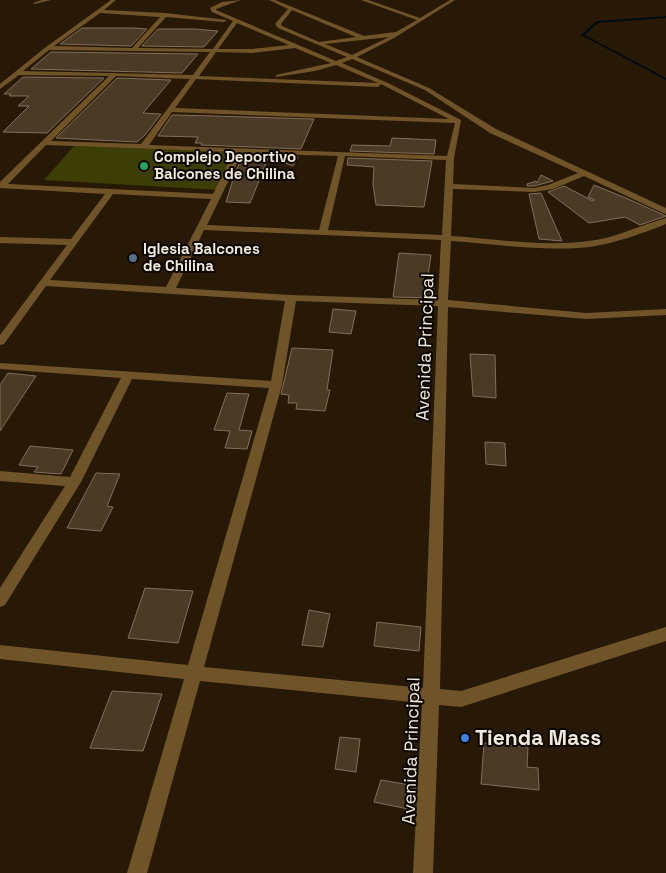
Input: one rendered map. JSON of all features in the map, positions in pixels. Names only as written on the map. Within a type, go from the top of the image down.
[{"type":"street","points":[[35,3],[48,0]]},
{"type":"street","points":[[0,88],[48,48],[114,0]]},
{"type":"street","points":[[239,0],[224,3],[213,8],[214,11],[388,85],[459,121]]},
{"type":"street","points":[[271,0],[380,43]]},
{"type":"street","points":[[363,0],[421,20]]},
{"type":"street","points":[[373,3],[387,0]]},
{"type":"street","points":[[446,0],[453,0]]},
{"type":"street","points":[[257,80],[336,63],[397,34],[453,0]]},
{"type":"street","points":[[291,8],[278,24],[280,26],[427,89],[493,131],[666,211]]},
{"type":"street","points":[[97,11],[236,21]]},
{"type":"street","points":[[135,48],[165,15]]},
{"type":"street","points":[[144,147],[236,21]]},
{"type":"street","points":[[48,48],[252,51],[397,34]]},
{"type":"street","points":[[18,73],[114,74],[388,85]]},
{"type":"street","points":[[1,186],[114,74]]},
{"type":"street","points":[[171,110],[459,121]]},
{"type":"street","name":"Avenida Principal","points":[[423,873],[431,696],[446,238],[450,158],[459,121]]},
{"type":"street","points":[[44,143],[450,158]]},
{"type":"street","points":[[169,292],[240,150]]},
{"type":"street","points":[[324,232],[342,154]]},
{"type":"street","points":[[449,186],[534,190],[550,187],[583,174]]},
{"type":"street","points":[[1,186],[216,197]]},
{"type":"street","points":[[0,342],[111,192]]},
{"type":"street","points":[[201,227],[446,238],[551,246],[589,244],[624,237],[666,221]]},
{"type":"street","points":[[0,240],[74,242]]},
{"type":"street","points":[[43,283],[169,292],[443,303],[586,316],[666,312]]},
{"type":"street","points":[[137,873],[276,386],[291,298]]},
{"type":"street","points":[[0,366],[276,386]]},
{"type":"street","points":[[0,601],[74,482],[128,375]]},
{"type":"street","points":[[0,476],[74,482]]},
{"type":"street","points":[[0,652],[460,699],[666,634]]},
{"type":"shaded area","name":"Complejo Deportivo Balcones de Chilina","points":[[74,146],[239,152],[220,190],[44,180]]},
{"type":"building","points":[[82,28],[147,29],[131,46],[60,44]]},
{"type":"building","points":[[158,29],[218,31],[204,47],[142,46]]},
{"type":"building","points":[[51,52],[198,54],[182,73],[31,69]]},
{"type":"building","points":[[23,77],[104,78],[47,133],[3,132],[29,106],[18,106],[29,96],[9,96],[11,94],[4,94]]},
{"type":"building","points":[[117,78],[171,80],[143,113],[161,114],[145,135],[137,142],[56,138]]},
{"type":"building","points":[[172,115],[314,119],[301,149],[201,145],[202,143],[195,143],[198,137],[158,136]]},
{"type":"building","points":[[392,138],[436,140],[434,154],[350,151],[352,145],[390,146]]},
{"type":"building","points":[[244,155],[269,156],[250,203],[226,202],[236,170]]},
{"type":"building","points":[[283,156],[298,157],[293,166],[282,162]]},
{"type":"building","points":[[348,158],[432,161],[424,207],[376,205],[373,184],[374,167],[347,165]]},
{"type":"building","points":[[541,175],[553,181],[527,186],[527,184],[536,181],[537,183]]},
{"type":"building","points":[[594,185],[666,216],[640,225],[625,217],[589,223],[548,192],[564,186],[593,201],[595,200],[588,197]]},
{"type":"building","points":[[541,193],[562,241],[539,239],[529,194]]},
{"type":"building","points":[[399,253],[431,255],[427,283],[434,284],[433,298],[393,297]]},
{"type":"building","points":[[333,309],[356,311],[351,334],[329,332]]},
{"type":"building","points":[[292,348],[333,350],[327,390],[330,390],[325,411],[296,409],[297,403],[288,403],[289,395],[281,394]]},
{"type":"building","points":[[470,354],[495,355],[496,398],[473,396]]},
{"type":"building","points":[[8,373],[36,376],[0,431],[0,385]]},
{"type":"building","points":[[227,393],[249,394],[239,430],[252,431],[247,449],[225,448],[230,431],[214,430]]},
{"type":"building","points":[[485,442],[505,443],[506,466],[486,464]]},
{"type":"building","points":[[30,446],[73,450],[61,474],[34,472],[38,467],[19,465]]},
{"type":"building","points":[[96,473],[120,474],[107,506],[113,507],[101,531],[67,528]]},
{"type":"building","points":[[145,588],[193,591],[178,643],[128,638]]},
{"type":"building","points":[[309,610],[330,614],[323,647],[302,645]]},
{"type":"building","points":[[377,622],[421,627],[419,651],[374,646]]},
{"type":"building","points":[[112,691],[162,694],[143,751],[90,748]]},
{"type":"building","points":[[340,737],[360,739],[356,772],[335,769]]},
{"type":"building","points":[[484,743],[528,747],[527,767],[538,768],[539,790],[481,784]]},
{"type":"building","points":[[381,780],[416,786],[413,810],[374,802]]},
{"type":"waterway","points":[[666,17],[597,22],[583,35],[666,79]]},
{"type":"place","name":"Complejo Deportivo Balcones de Chilina","points":[[144,166]]},
{"type":"place","name":"Iglesia Balcones de Chilina","points":[[133,258]]},
{"type":"place","name":"Tienda Mass","points":[[465,738]]}]
